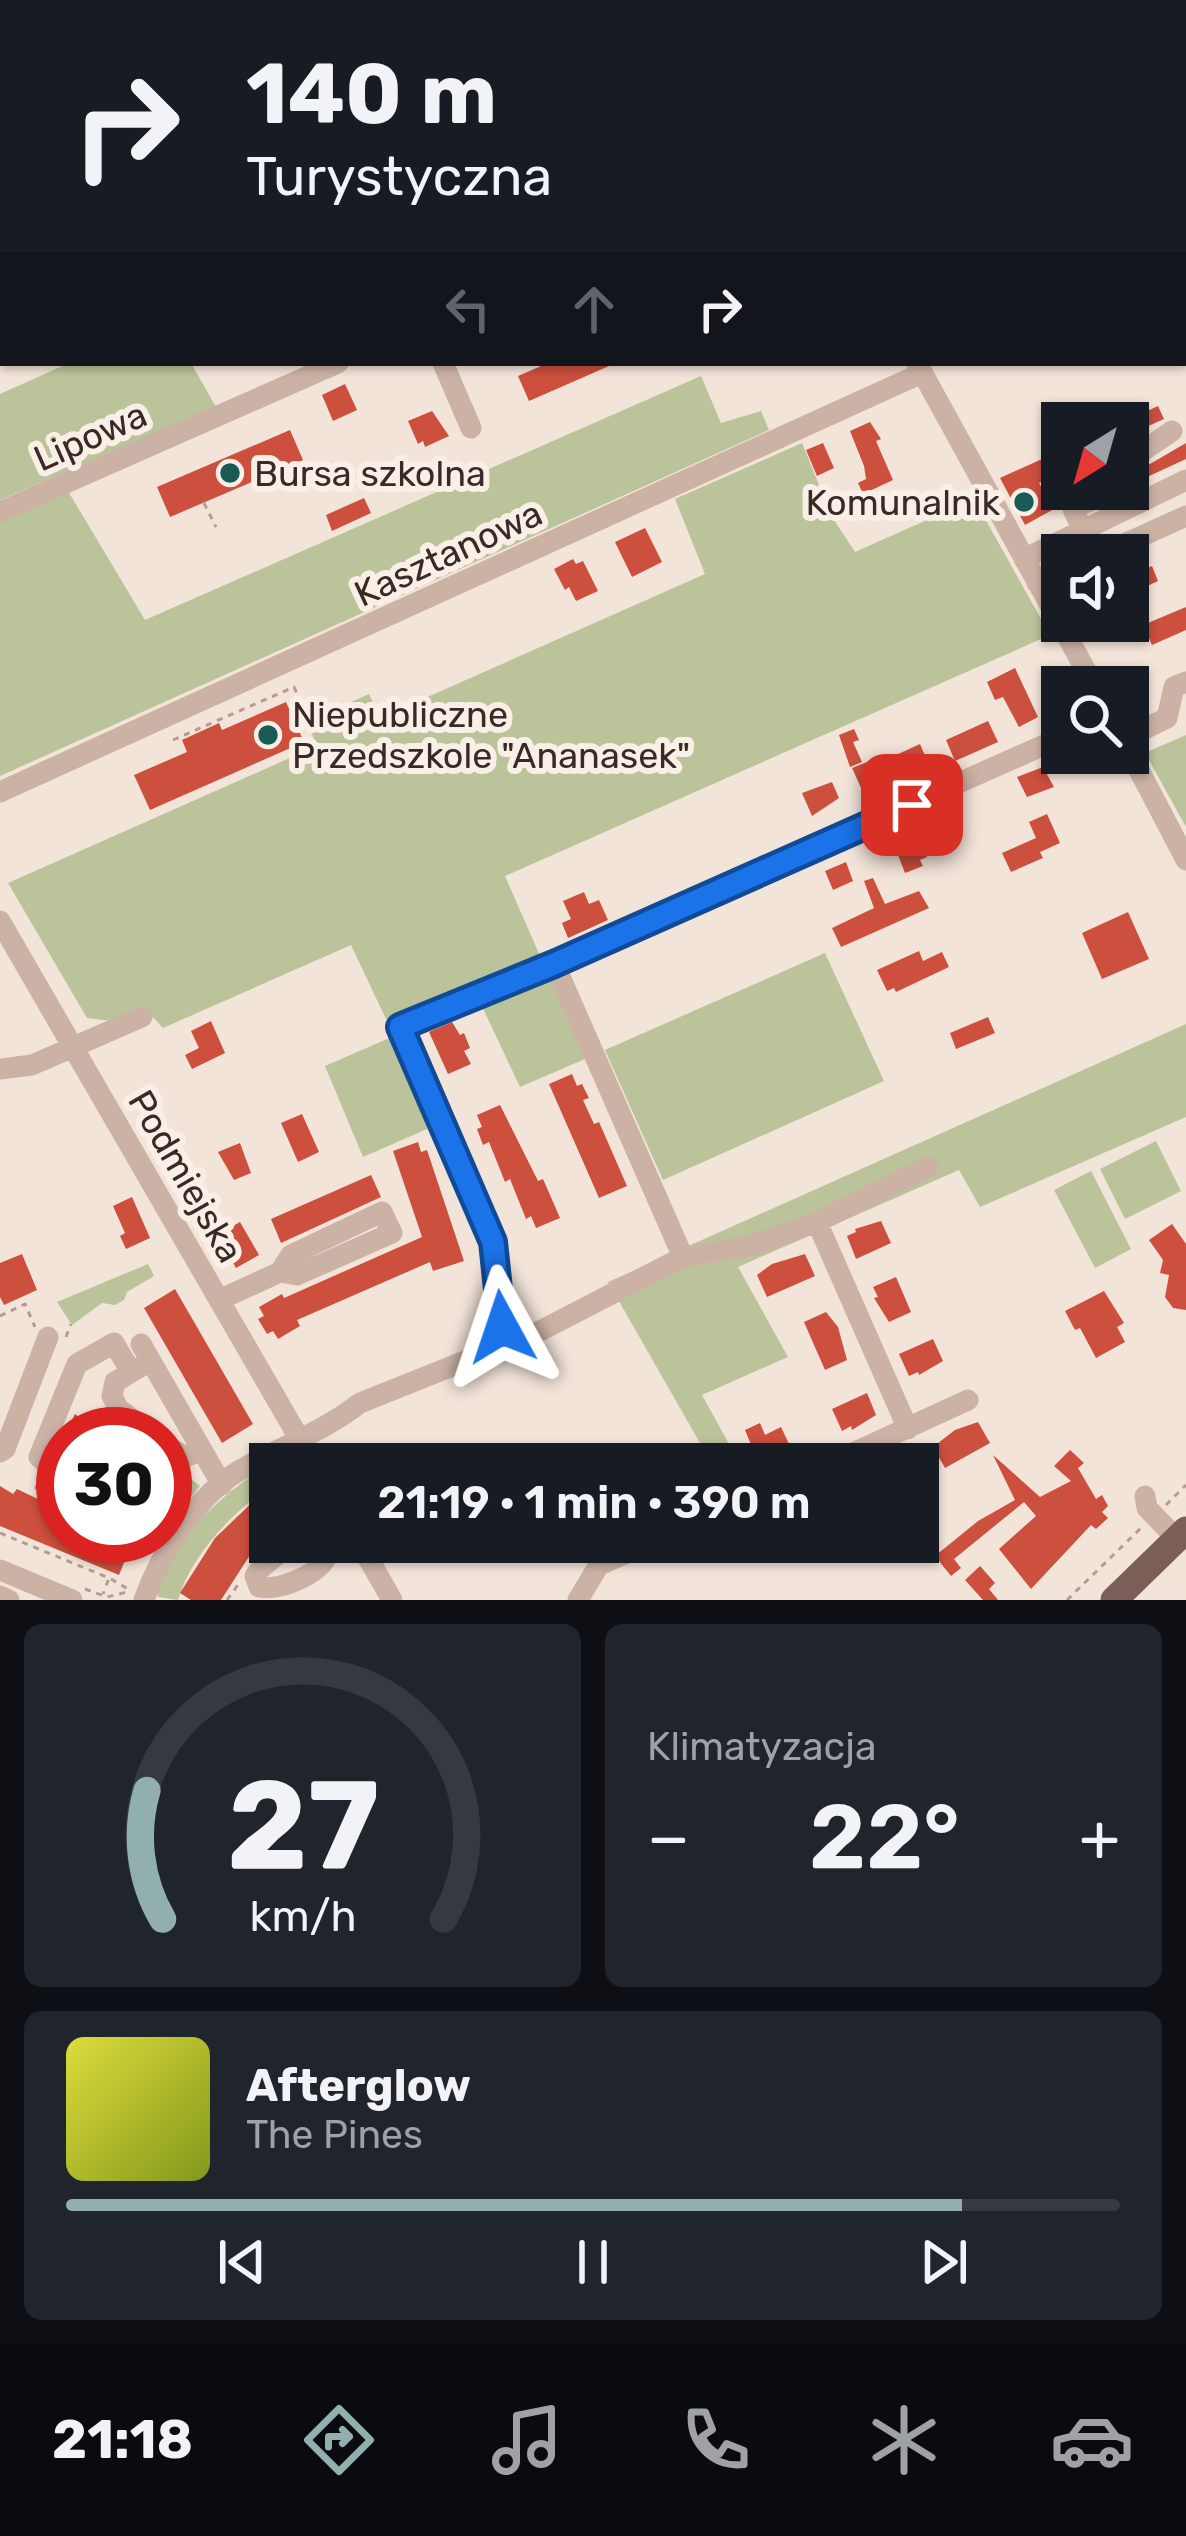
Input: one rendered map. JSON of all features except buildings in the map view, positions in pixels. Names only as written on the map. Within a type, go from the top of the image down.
[{"type":"main road","points":[[1114,1600],[1181,1535]]},
{"type":"street","name":"Lipowa","points":[[0,512],[331,366]]},
{"type":"street","points":[[443,366],[471,428]]},
{"type":"street","points":[[919,368],[1083,666]]},
{"type":"street","name":"Kasztanowa","points":[[0,792],[919,368]]},
{"type":"street","points":[[1149,447],[1172,431]]},
{"type":"street","points":[[1149,492],[1186,480]]},
{"type":"street","points":[[1073,510],[1083,531]]},
{"type":"street","points":[[1024,559],[1083,531],[1113,510]]},
{"type":"street","points":[[1146,534],[1186,516]]},
{"type":"street","points":[[1037,583],[1041,581]]},
{"type":"street","points":[[1149,727],[1167,718],[1174,687],[1186,682]]},
{"type":"street","points":[[494,1348],[504,1315],[493,1242],[400,1027],[554,964],[1041,746]]},
{"type":"street","points":[[1141,774],[1186,860]]},
{"type":"street","name":"Podmiejska","points":[[0,922],[302,1443]]},
{"type":"street","points":[[554,964],[683,1257]]},
{"type":"street","points":[[0,1070],[32,1065],[142,1018]]},
{"type":"street","points":[[192,1513],[230,1476],[340,1419],[360,1403],[540,1331],[683,1257],[754,1245],[817,1222],[928,1168]]},
{"type":"street","points":[[219,1300],[280,1272],[297,1274],[392,1233],[382,1212],[290,1255],[280,1272]]},
{"type":"street","points":[[817,1222],[908,1429]]},
{"type":"street","points":[[36,1452],[4,1445],[44,1338]]},
{"type":"street","points":[[60,1407],[77,1364],[114,1343],[141,1359],[222,1485]]},
{"type":"street","points":[[118,1407],[111,1390],[141,1359]]},
{"type":"street","points":[[876,1443],[968,1400]]},
{"type":"street","points":[[192,1454],[202,1450]]},
{"type":"street","points":[[1150,1506],[1181,1535]]},
{"type":"street","points":[[139,1596],[156,1563]]},
{"type":"street","points":[[267,1563],[255,1576],[259,1587],[272,1589],[319,1570],[323,1563]]},
{"type":"street","points":[[371,1563],[392,1600]]},
{"type":"street","points":[[578,1600],[604,1563]]},
{"type":"street","points":[[0,1570],[72,1600]]},
{"type":"street","points":[[0,1596],[9,1600]]},
{"type":"path","points":[[204,502],[216,527]]},
{"type":"path","points":[[173,740],[294,687],[310,721]]},
{"type":"path","points":[[0,1316],[25,1304],[44,1338]]},
{"type":"path","points":[[28,1485],[36,1488]]},
{"type":"path","points":[[1067,1600],[1150,1506],[1186,1485]]},
{"type":"path","points":[[0,1532],[110,1578],[139,1596]]},
{"type":"path","points":[[103,1595],[110,1578]]},
{"type":"green space","points":[[62,366],[193,366],[216,407],[0,500],[0,394]]},
{"type":"green space","points":[[701,376],[721,423],[761,411],[769,430],[0,776],[0,520],[68,491],[145,620]]},
{"type":"green space","points":[[802,443],[832,517],[855,552],[974,499],[1041,619],[1041,639],[505,876],[585,1059],[520,1087],[479,1000],[395,1036],[434,1126],[363,1157],[325,1066],[394,1036],[351,945],[163,1028],[146,1010],[112,1021],[87,1018],[8,883],[317,746],[307,722],[369,694],[380,718],[705,574],[675,499]]},
{"type":"green space","points":[[1186,735],[1186,827],[1149,760],[1149,751]]},
{"type":"green space","points":[[825,953],[884,1081],[663,1180],[605,1050]]},
{"type":"green space","points":[[1186,1024],[1186,1117],[980,1207],[959,1170],[738,1267],[788,1357],[702,1395],[728,1443],[700,1443],[608,1282]]},
{"type":"green space","points":[[1156,1141],[1181,1191],[1125,1219],[1100,1169]]},
{"type":"green space","points":[[1091,1171],[1131,1249],[1095,1268],[1054,1190]]},
{"type":"green space","points":[[148,1264],[154,1276],[127,1292],[124,1300],[115,1305],[102,1303],[72,1325],[57,1302]]},
{"type":"green space","points":[[249,1478],[249,1503],[200,1556],[178,1600],[158,1597],[168,1563],[192,1563],[192,1529]]},
{"type":"place","name":"Bursa szkolna","points":[[230,473]]},
{"type":"place","name":"Komunalnik","points":[[1024,502]]},
{"type":"place","name":"Niepubliczne Przedszkole \"Ananasek\"","points":[[268,735]]},
{"type":"route","points":[[502,1327],[493,1242],[400,1027],[912,805]]}]
